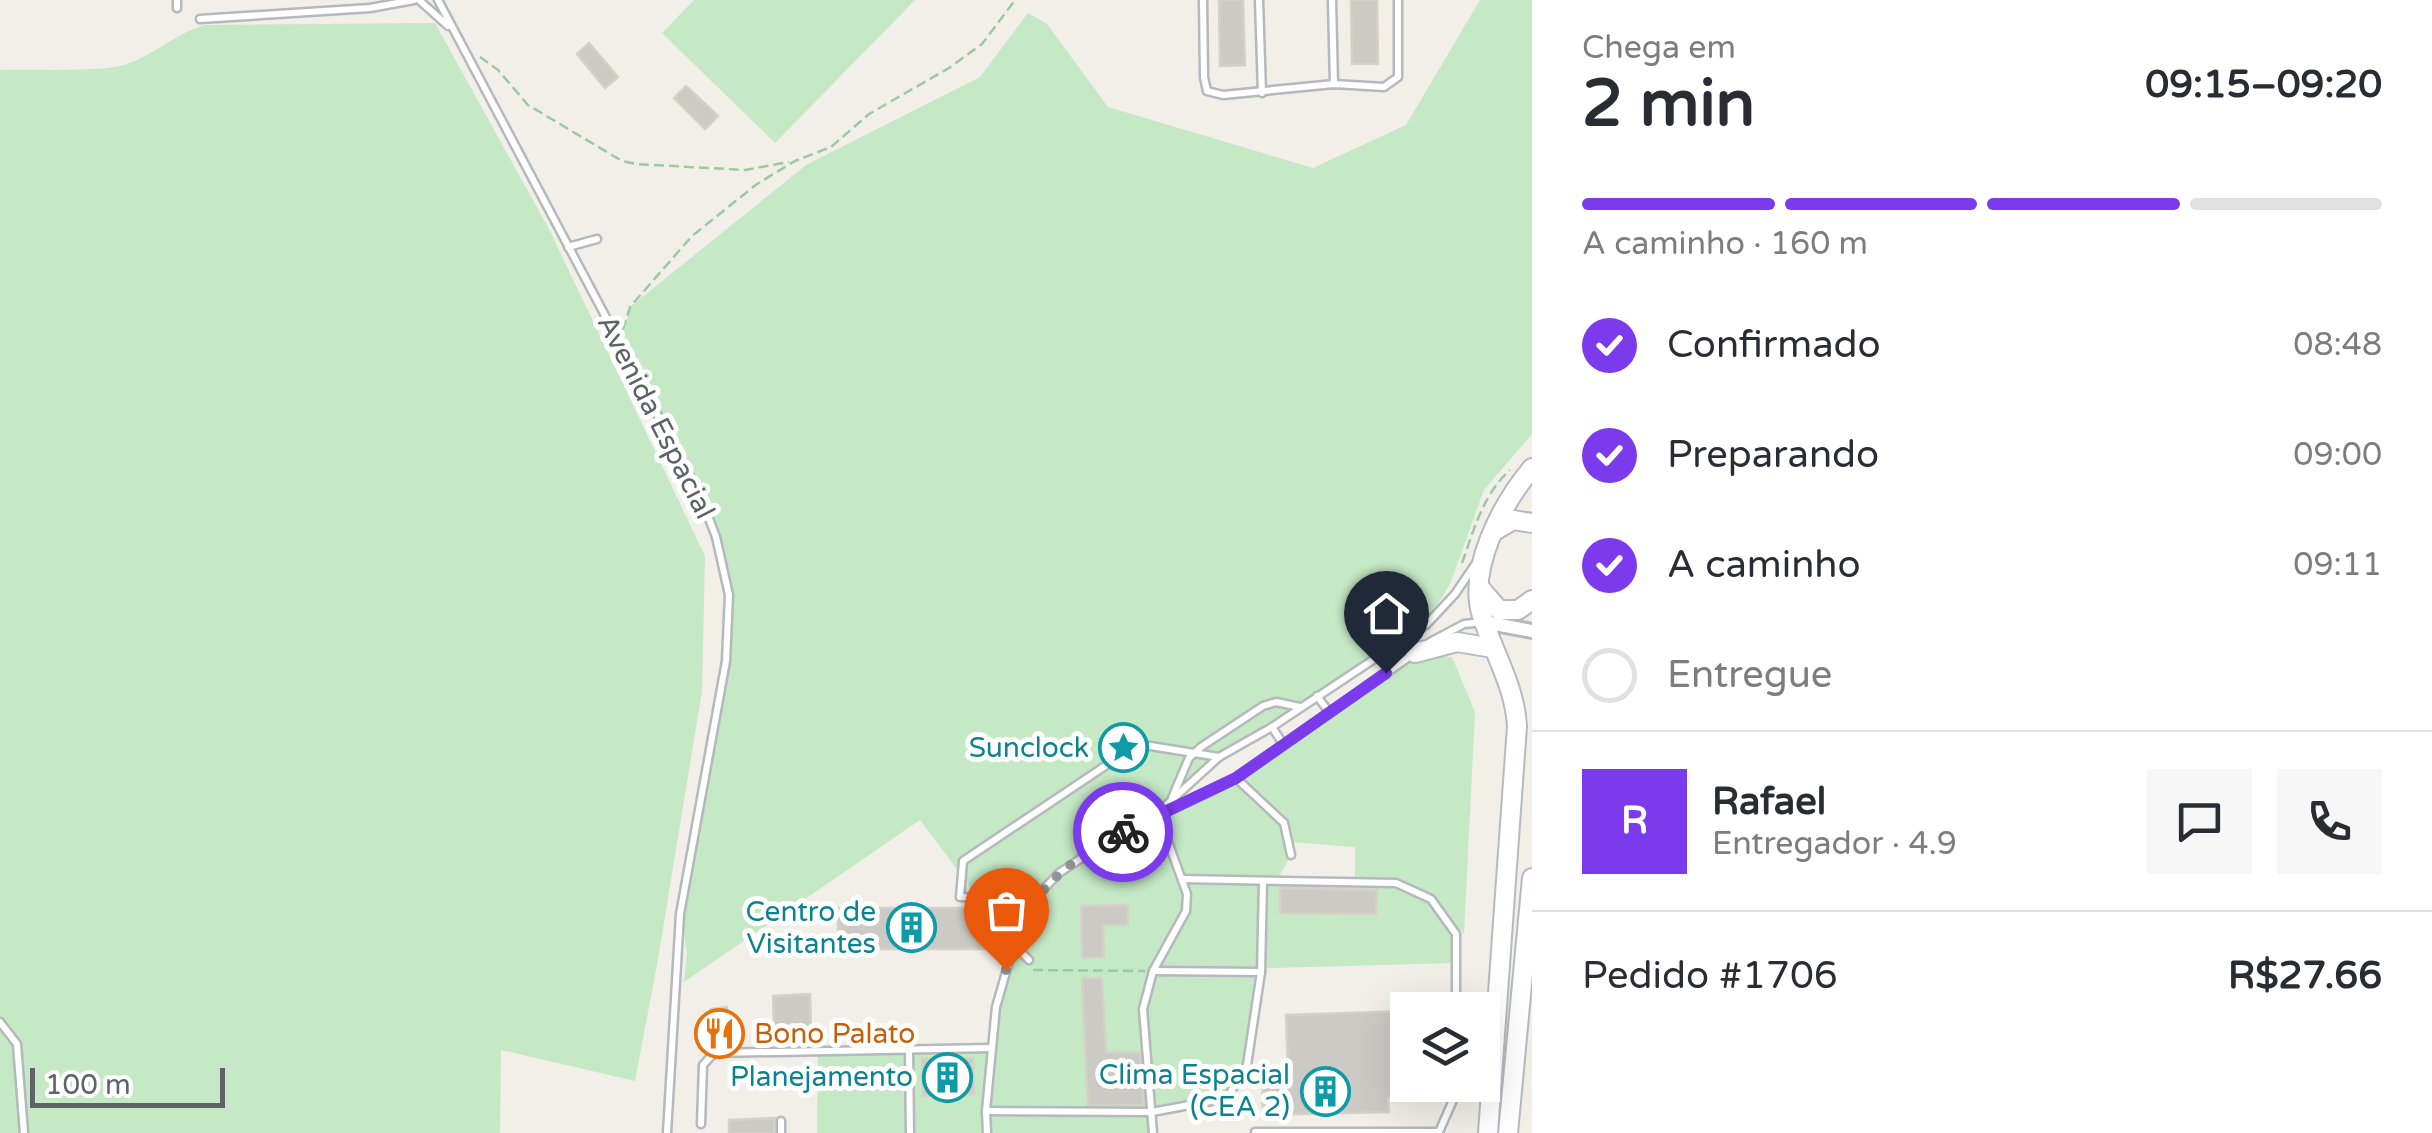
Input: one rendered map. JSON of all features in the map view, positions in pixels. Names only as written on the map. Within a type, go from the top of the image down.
[{"type":"main road","points":[[1488,1133],[1517,726],[1512,694],[1484,622],[1478,578],[1483,554],[1513,494],[1532,468]]},
{"type":"main road","points":[[1495,531],[1505,522],[1532,523]]},
{"type":"main road","points":[[1478,578],[1485,596],[1499,610],[1518,610],[1532,600]]},
{"type":"main road","points":[[1415,653],[1456,642],[1494,648]]},
{"type":"main road","points":[[1508,1133],[1525,1020],[1532,878]]},
{"type":"street","points":[[1484,622],[1532,630]]},
{"type":"lane","points":[[200,19],[417,0]]},
{"type":"lane","name":"Avenida Espacial","points":[[417,0],[453,30]]},
{"type":"lane","name":"Avenida Espacial","points":[[438,0],[700,495],[716,537],[729,594],[726,661],[680,914],[667,1133]]},
{"type":"lane","points":[[1202,0],[1204,76],[1208,92],[1223,95],[1334,84],[1384,87],[1398,77],[1398,0]]},
{"type":"lane","points":[[1260,0],[1262,93]]},
{"type":"lane","points":[[1332,0],[1334,84]]},
{"type":"lane","points":[[568,247],[597,240]]},
{"type":"lane","points":[[1158,814],[1219,757],[1272,727],[1427,624],[1483,554]]},
{"type":"lane","points":[[987,1133],[996,1007],[1021,920],[1036,896],[1059,873],[1109,840],[1236,778],[1447,630],[1484,622]]},
{"type":"lane","points":[[1317,696],[1330,712]]},
{"type":"lane","points":[[1170,802],[1194,753],[1263,706],[1276,702],[1302,707]]},
{"type":"lane","points":[[1272,727],[1283,744]]},
{"type":"lane","points":[[1028,960],[1013,944],[993,898],[960,897],[962,861],[1138,744],[1219,757]]},
{"type":"lane","points":[[1236,778],[1284,824],[1291,855]]},
{"type":"lane","points":[[1152,1133],[1143,1010],[1153,972],[1186,910],[1187,894],[1158,814]]},
{"type":"lane","points":[[1182,879],[1396,883],[1431,900],[1456,934],[1456,992]]},
{"type":"lane","points":[[986,1111],[1152,1112],[1226,1098],[1247,1065],[1261,972],[1263,882]]},
{"type":"lane","points":[[1153,972],[1261,972]]},
{"type":"lane","points":[[0,1022],[18,1044],[24,1133]]},
{"type":"lane","points":[[701,1124],[703,1065],[714,1053],[991,1048]]},
{"type":"lane","points":[[909,1050],[910,1133]]},
{"type":"lane","points":[[1255,1132],[1439,1132],[1452,1102]]},
{"type":"lane","points":[[781,1121],[781,1133]]},
{"type":"path","points":[[621,347],[630,307],[692,236],[757,184],[794,161],[830,147],[870,114],[982,44],[1016,0]]},
{"type":"path","points":[[464,50],[488,60],[528,105],[622,161],[745,170],[794,161]]},
{"type":"path","points":[[1456,592],[1482,506],[1510,470]]},
{"type":"path","points":[[1006,970],[1153,972]]},
{"type":"green space","points":[[694,0],[915,0],[775,143],[662,33]]},
{"type":"green space","points":[[1480,0],[1532,0],[1532,434],[1484,490],[1450,584],[1426,623],[1219,757],[1161,811],[1236,778],[1414,655],[1452,657],[1475,712],[1464,934],[1439,907],[1456,934],[1458,963],[1194,970],[1261,972],[1247,1065],[1227,1098],[1149,1115],[1150,1133],[817,1133],[818,1053],[990,1050],[996,1007],[1014,945],[920,820],[684,982],[687,951],[680,914],[726,661],[729,595],[716,537],[700,495],[621,347],[630,307],[806,165],[980,77],[1028,13],[1047,24],[1108,107],[1313,168],[1406,125]],"holes":[[[1289,842],[1355,847],[1355,879],[1277,880],[1291,855]]]},
{"type":"green space","points":[[435,23],[550,231],[705,556],[702,691],[635,1081],[501,1050],[500,1133],[0,1133],[0,70],[120,66],[205,25]]},
{"type":"building","points":[[1219,0],[1243,0],[1245,65],[1220,66]]},
{"type":"building","points":[[1351,0],[1377,0],[1378,64],[1352,64]]},
{"type":"building","points":[[589,43],[618,77],[605,88],[577,54]]},
{"type":"building","points":[[686,86],[718,116],[705,129],[674,98]]},
{"type":"building","points":[[1280,888],[1377,890],[1376,914],[1280,913]]},
{"type":"building","points":[[1128,905],[1128,925],[1103,925],[1104,957],[1082,958],[1081,906]]},
{"type":"building","name":"Centro de Visitantes","points":[[838,908],[984,908],[985,949],[838,949]]},
{"type":"building","points":[[1082,978],[1102,978],[1106,1053],[1140,1052],[1144,1105],[1088,1105]]},
{"type":"building","points":[[810,994],[811,1030],[774,1027],[773,996]]},
{"type":"building","points":[[727,1007],[728,1042],[713,1042],[711,1009]]},
{"type":"building","points":[[1390,1012],[1389,1112],[1263,1115],[1262,1070],[1288,1069],[1286,1015]]},
{"type":"building","name":"Planejamento","points":[[973,1058],[974,1094],[923,1096],[922,1059]]},
{"type":"building","points":[[775,1118],[774,1133],[729,1133],[729,1120]]},
{"type":"way so far","points":[[1006,970],[1021,920],[1036,896],[1059,873],[1123,832]]},
{"type":"place","name":"Sunclock","points":[[1124,748]]},
{"type":"place","name":"Centro de Visitantes","points":[[911,928]]},
{"type":"place","name":"Bono Palato","points":[[719,1034]]},
{"type":"place","name":"Planejamento","points":[[948,1077]]},
{"type":"place","name":"Clima Espacial (CEA 2)","points":[[1325,1091]]},
{"type":"route","points":[[1123,832],[1236,778],[1386,673]]}]
